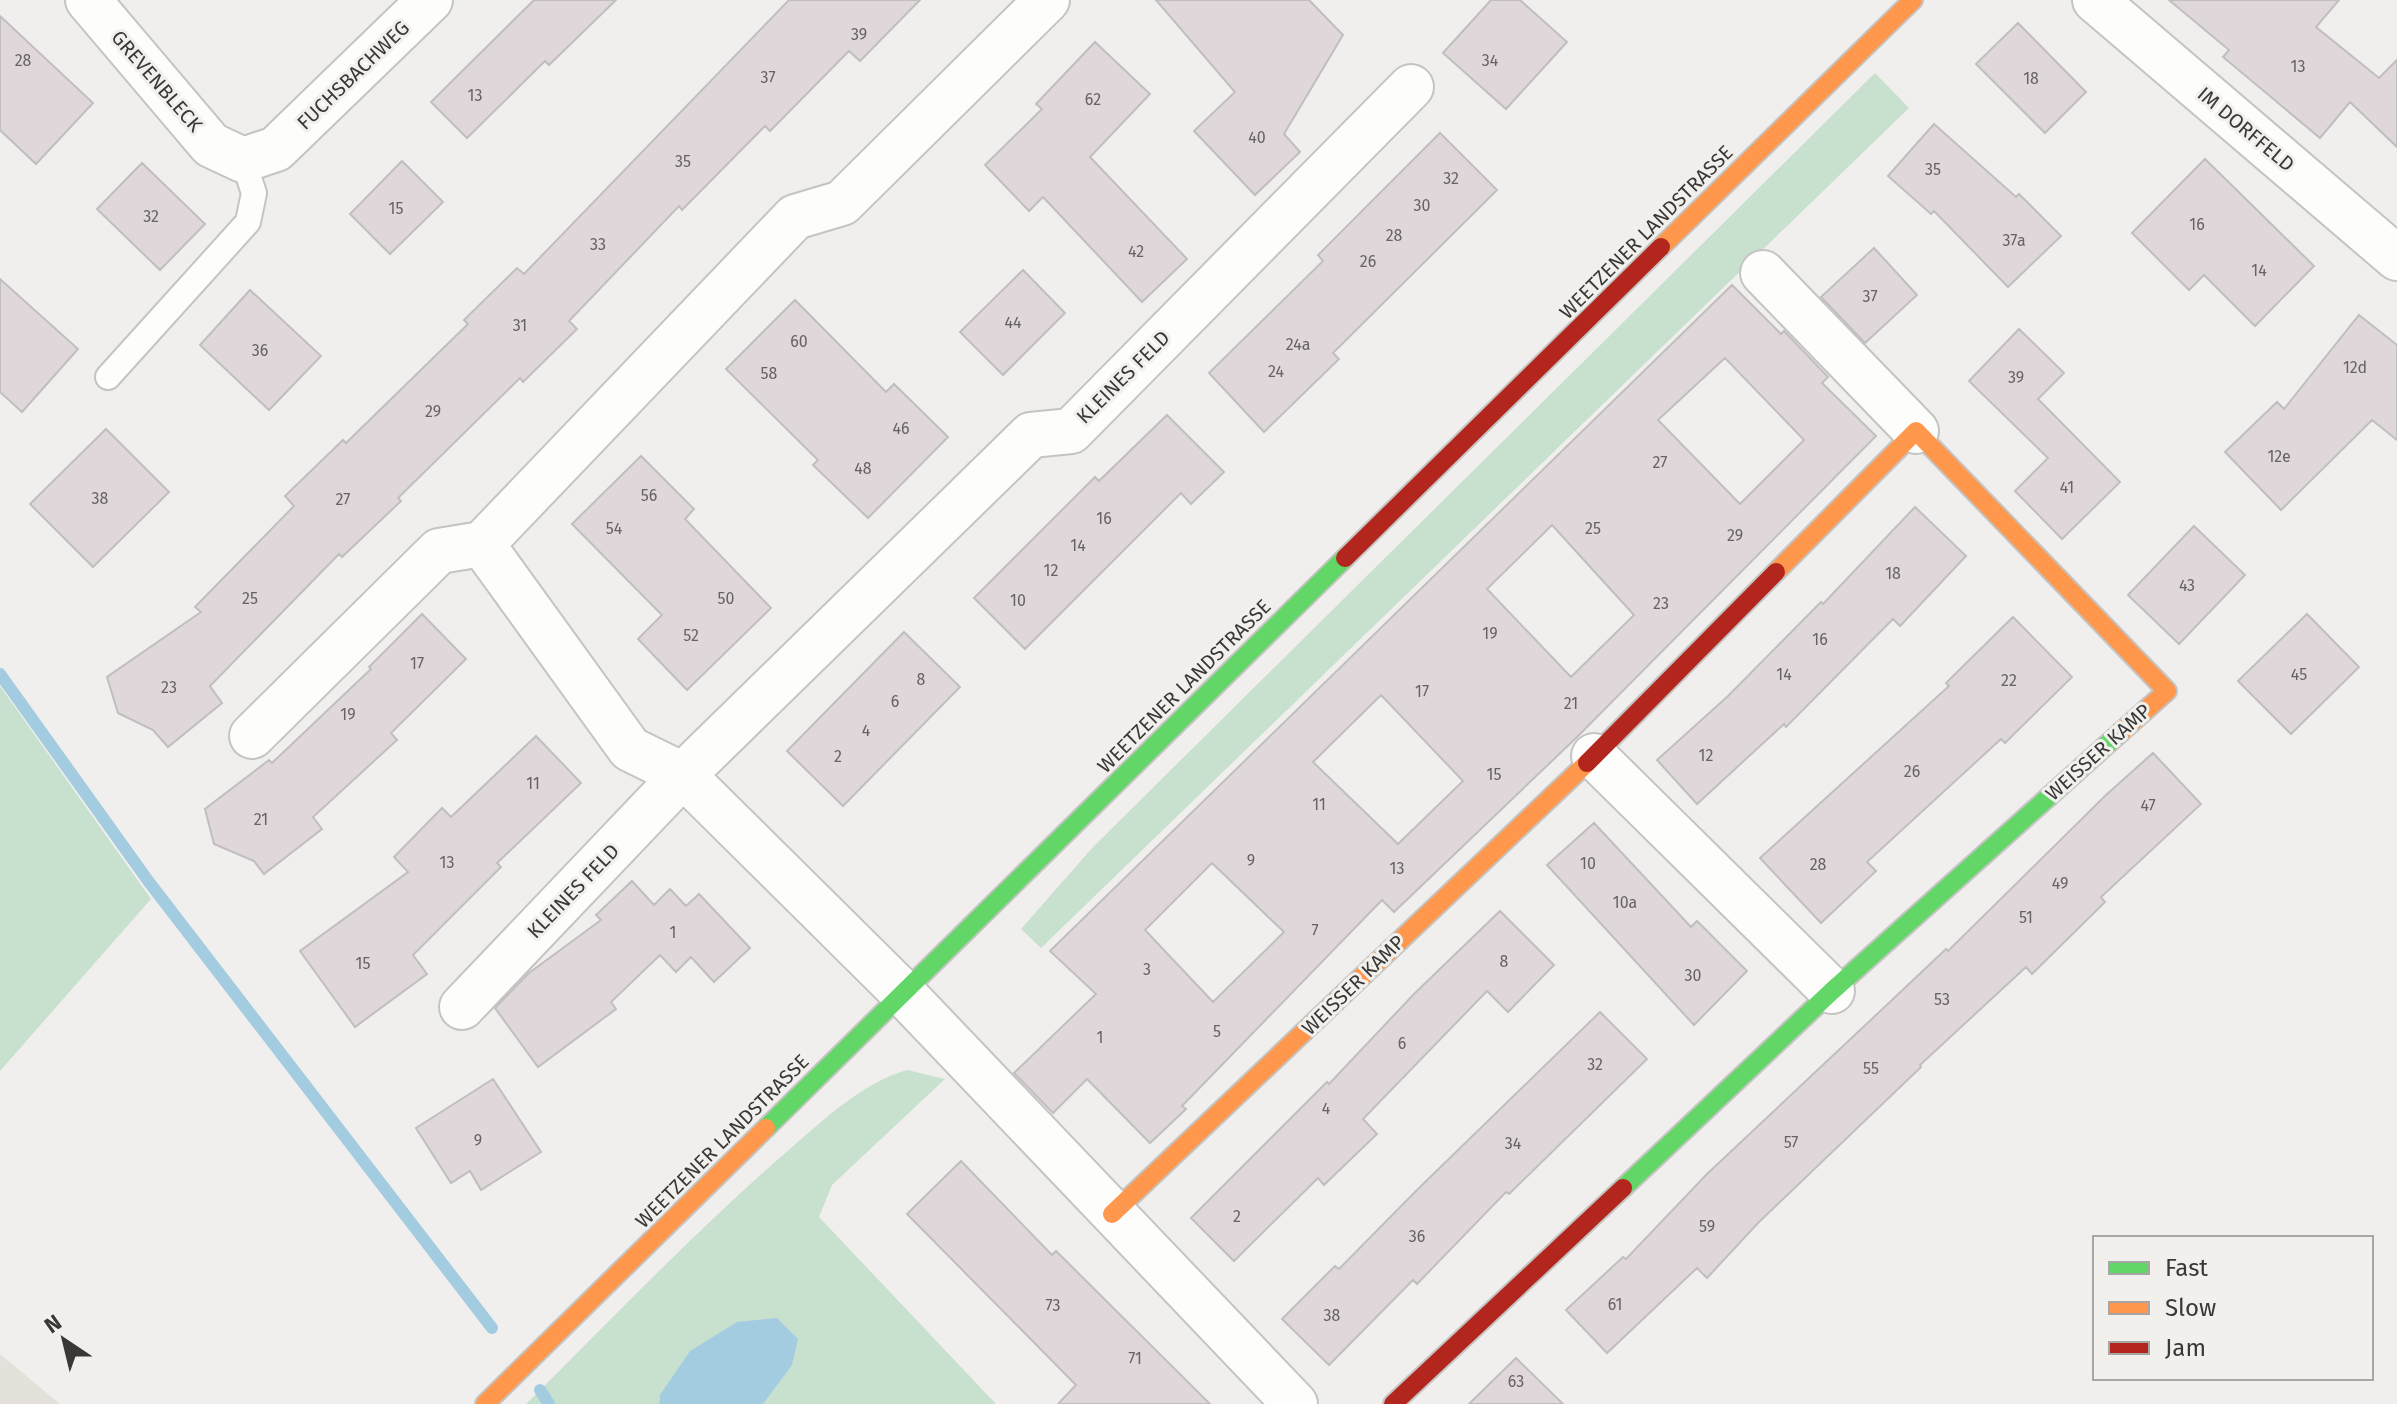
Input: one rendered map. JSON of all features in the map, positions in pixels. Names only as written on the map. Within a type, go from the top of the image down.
[{"type":"street","name":"GREVENBLECK","points":[[88,0],[211,145],[259,155]]},
{"type":"street","name":"FUCHSBACHWEG","points":[[259,155],[430,0]]},
{"type":"street","points":[[252,736],[439,551],[482,544],[795,217],[842,203],[1047,0]]},
{"type":"street","name":"WEETZENER LANDSTRASSE","points":[[485,1404],[1913,0]]},
{"type":"street","name":"IM DORFFELD","points":[[2095,0],[2397,258]]},
{"type":"street","name":"KLEINES FELD","points":[[462,1007],[683,775],[1031,435],[1071,431],[1411,87]]},
{"type":"street","name":"WEISSER KAMP","points":[[1393,1404],[1832,991],[2167,691],[1763,273]]},
{"type":"street","name":"WEISSER KAMP","points":[[1112,1214],[1594,756],[1916,431]]},
{"type":"street","points":[[482,544],[630,749],[683,775],[903,993],[1295,1404]]},
{"type":"street","points":[[1594,756],[1832,991]]},
{"type":"lane","points":[[108,377],[248,222],[259,155]]},
{"type":"shaded area","points":[[0,1354],[60,1404],[0,1404]]},
{"type":"green space","points":[[1875,73],[1909,108],[1041,948],[1021,929],[1093,847]]},
{"type":"green space","points":[[0,686],[151,899],[0,1071]]},
{"type":"green space","points":[[907,1070],[945,1079],[832,1185],[819,1217],[996,1404],[763,1404],[771,1391],[660,1395],[659,1404],[526,1404],[756,1178],[860,1092]]},
{"type":"water","points":[[777,1318],[798,1339],[792,1365],[763,1404],[659,1404],[660,1395],[690,1351],[737,1322]]},
{"type":"building","points":[[534,0],[616,0],[549,65],[545,61],[467,138],[431,102]]},
{"type":"building","points":[[789,0],[920,0],[860,61],[849,51],[770,131],[765,126],[682,210],[679,206],[569,321],[577,329],[523,382],[520,378],[342,557],[339,554],[210,686],[222,703],[168,747],[153,730],[118,713],[107,677],[201,612],[195,607],[294,506],[285,496],[343,440],[346,443],[468,324],[464,320],[517,268],[524,274]]},
{"type":"building","points":[[1156,0],[1309,0],[1343,35],[1284,134],[1300,152],[1255,195],[1194,131],[1235,92]]},
{"type":"building","points":[[1491,0],[1520,0],[1567,42],[1506,109],[1443,53]]},
{"type":"building","points":[[2169,0],[2339,0],[2316,27],[2379,78],[2397,60],[2397,147],[2350,102],[2320,138],[2223,57],[2229,50]]},
{"type":"building","points":[[0,16],[93,103],[36,164],[0,130]]},
{"type":"building","points":[[2018,23],[2086,92],[2045,133],[1976,64]]},
{"type":"building","points":[[1095,42],[1150,94],[1090,157],[1187,259],[1142,302],[1043,197],[1029,211],[985,165],[1042,109],[1036,104]]},
{"type":"building","points":[[1934,124],[2016,197],[2019,194],[2061,236],[2008,287],[1934,211],[1931,214],[1888,176]]},
{"type":"building","points":[[1440,133],[1497,190],[1333,353],[1339,359],[1264,432],[1209,373],[1323,261],[1318,255]]},
{"type":"building","points":[[2205,159],[2314,266],[2255,326],[2204,275],[2189,290],[2132,233]]},
{"type":"building","points":[[402,161],[443,202],[390,254],[350,214]]},
{"type":"building","points":[[142,163],[205,224],[160,270],[97,209]]},
{"type":"building","points":[[1874,248],[1917,295],[1865,343],[1821,297]]},
{"type":"building","points":[[1023,270],[1065,313],[1003,375],[960,332]]},
{"type":"building","points":[[0,279],[78,349],[22,412],[0,392]]},
{"type":"building","points":[[1732,285],[1781,334],[1784,331],[1828,377],[1822,383],[1876,436],[1576,738],[1394,912],[1382,900],[1182,1106],[1186,1109],[1150,1143],[1087,1079],[1053,1113],[1014,1073],[1096,994],[1050,951]],"holes":[[[1725,358],[1804,440],[1740,504],[1658,420]],[[1552,525],[1634,615],[1571,677],[1487,589]],[[1381,695],[1463,781],[1398,844],[1313,762]],[[1212,863],[1284,932],[1213,1002],[1145,930]]]},
{"type":"building","points":[[250,290],[321,356],[269,410],[200,345]]},
{"type":"building","points":[[795,300],[886,392],[894,384],[948,437],[868,518],[813,465],[818,460],[726,369]]},
{"type":"building","points":[[2359,315],[2397,345],[2397,440],[2372,420],[2281,510],[2225,452],[2277,402],[2284,409]]},
{"type":"building","points":[[2019,329],[2064,373],[2038,399],[2120,482],[2062,539],[2015,491],[2048,458],[1969,381]]},
{"type":"building","points":[[1167,415],[1224,472],[1191,504],[1181,493],[1025,649],[974,598],[1095,477],[1099,481]]},
{"type":"building","points":[[106,429],[169,492],[93,567],[30,504]]},
{"type":"building","points":[[641,456],[694,509],[685,519],[771,608],[687,690],[638,639],[662,615],[572,524]]},
{"type":"building","points":[[1915,507],[1966,556],[1900,626],[1893,619],[1786,727],[1784,724],[1697,804],[1657,760],[1728,696],[1821,602],[1823,604]]},
{"type":"building","points":[[2194,526],[2245,575],[2179,644],[2128,595]]},
{"type":"building","points":[[422,614],[466,659],[391,733],[397,740],[313,817],[322,829],[264,874],[254,861],[214,844],[205,809],[269,760],[272,763],[371,669],[369,667]]},
{"type":"building","points":[[2307,614],[2359,667],[2291,734],[2238,681]]},
{"type":"building","points":[[2013,617],[2072,677],[2005,743],[2001,739],[1867,862],[1876,871],[1821,923],[1760,858],[1949,686],[1946,683]]},
{"type":"building","points":[[904,632],[960,687],[843,806],[787,751]]},
{"type":"building","points":[[536,736],[581,783],[497,863],[501,867],[413,955],[427,974],[355,1027],[300,951],[408,872],[394,857],[442,808],[451,817]]},
{"type":"building","points":[[2153,753],[2201,804],[2101,897],[2105,902],[2032,974],[2026,967],[1920,1065],[1758,1223],[1707,1278],[1697,1268],[1607,1353],[1566,1310],[1623,1257],[1626,1259],[1707,1174],[1946,949],[1948,951],[2106,795]]},
{"type":"building","points":[[1594,823],[1691,927],[1697,921],[1747,971],[1694,1025],[1547,865]]},
{"type":"building","points":[[632,881],[654,905],[670,889],[686,906],[699,894],[750,948],[714,982],[691,957],[676,972],[660,955],[611,1002],[616,1009],[538,1067],[495,1008],[529,973],[601,920],[596,915]]},
{"type":"building","points":[[1500,911],[1554,965],[1508,1012],[1487,991],[1363,1119],[1377,1134],[1324,1185],[1318,1178],[1234,1261],[1191,1218]]},
{"type":"building","points":[[1600,1012],[1647,1059],[1509,1194],[1506,1192],[1417,1284],[1413,1280],[1329,1365],[1282,1319],[1335,1266],[1339,1269]]},
{"type":"building","points":[[493,1079],[541,1152],[481,1190],[470,1171],[451,1183],[416,1128]]},
{"type":"building","points":[[961,1161],[1052,1255],[1056,1251],[1210,1404],[1058,1404],[1076,1385],[907,1214]]},
{"type":"building","points":[[1516,1358],[1563,1404],[1469,1404]]},
{"type":"waterway","points":[[0,674],[149,882],[492,1328]]},
{"type":"waterway","points":[[540,1390],[549,1404]]},
{"type":"traffic: fast","points":[[766,1128],[1345,558]]},
{"type":"traffic: fast","points":[[1623,1188],[1832,991],[2121,732]]},
{"type":"traffic: slow","points":[[1661,247],[1913,0]]},
{"type":"traffic: slow","points":[[1776,572],[1916,431],[2167,691],[2121,732]]},
{"type":"traffic: slow","points":[[1112,1214],[1587,763]]},
{"type":"traffic: slow","points":[[485,1404],[766,1128]]},
{"type":"traffic: jam","points":[[1345,558],[1661,247]]},
{"type":"traffic: jam","points":[[1587,763],[1776,572]]},
{"type":"traffic: jam","points":[[1393,1404],[1623,1188]]}]
